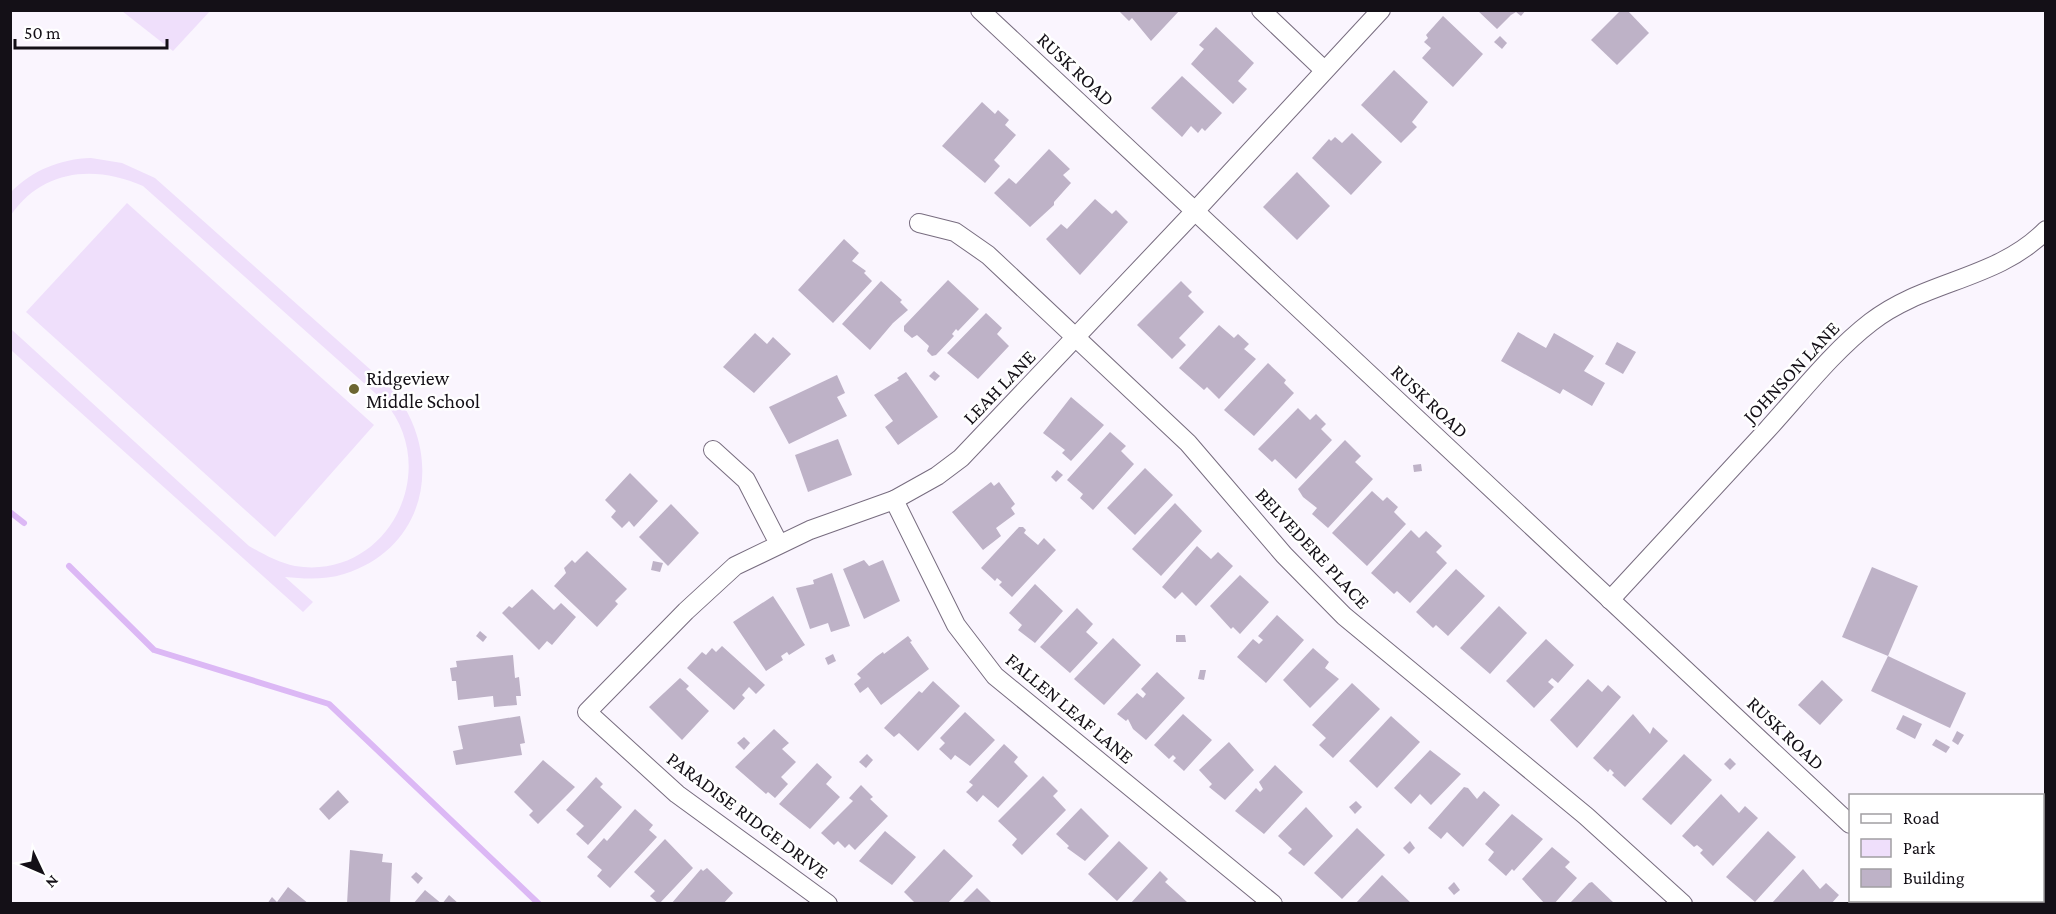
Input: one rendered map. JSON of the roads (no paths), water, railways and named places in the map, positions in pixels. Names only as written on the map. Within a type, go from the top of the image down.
[{"type":"street","name":"RUSK ROAD","points":[[980,10],[1849,822]]},
{"type":"street","points":[[1261,10],[1324,70]]},
{"type":"street","name":"LEAH LANE","points":[[587,712],[686,611],[735,566],[779,544],[894,500],[937,477],[961,458],[1077,338],[1381,10]]},
{"type":"street","name":"BELVEDERE PLACE","points":[[919,223],[955,232],[970,241],[1188,443],[1284,555],[1344,616],[1586,816],[1683,903]]},
{"type":"street","name":"JOHNSON LANE","points":[[1610,600],[1822,370],[1870,322],[1899,303],[1929,289],[2000,265],[2014,257],[2046,230]]},
{"type":"street","points":[[713,450],[738,469],[746,480],[779,544]]},
{"type":"street","name":"FALLEN LEAF LANE","points":[[894,500],[956,625],[995,676],[1273,903]]},
{"type":"street","name":"PARADISE RIDGE DRIVE","points":[[587,712],[677,794],[828,903]]},
{"type":"waterway","points":[[10,512],[24,523]]},
{"type":"waterway","points":[[69,566],[154,650],[329,704],[539,904]]},
{"type":"place","name":"Ridgeview Middle School","points":[[354,389]]}]
